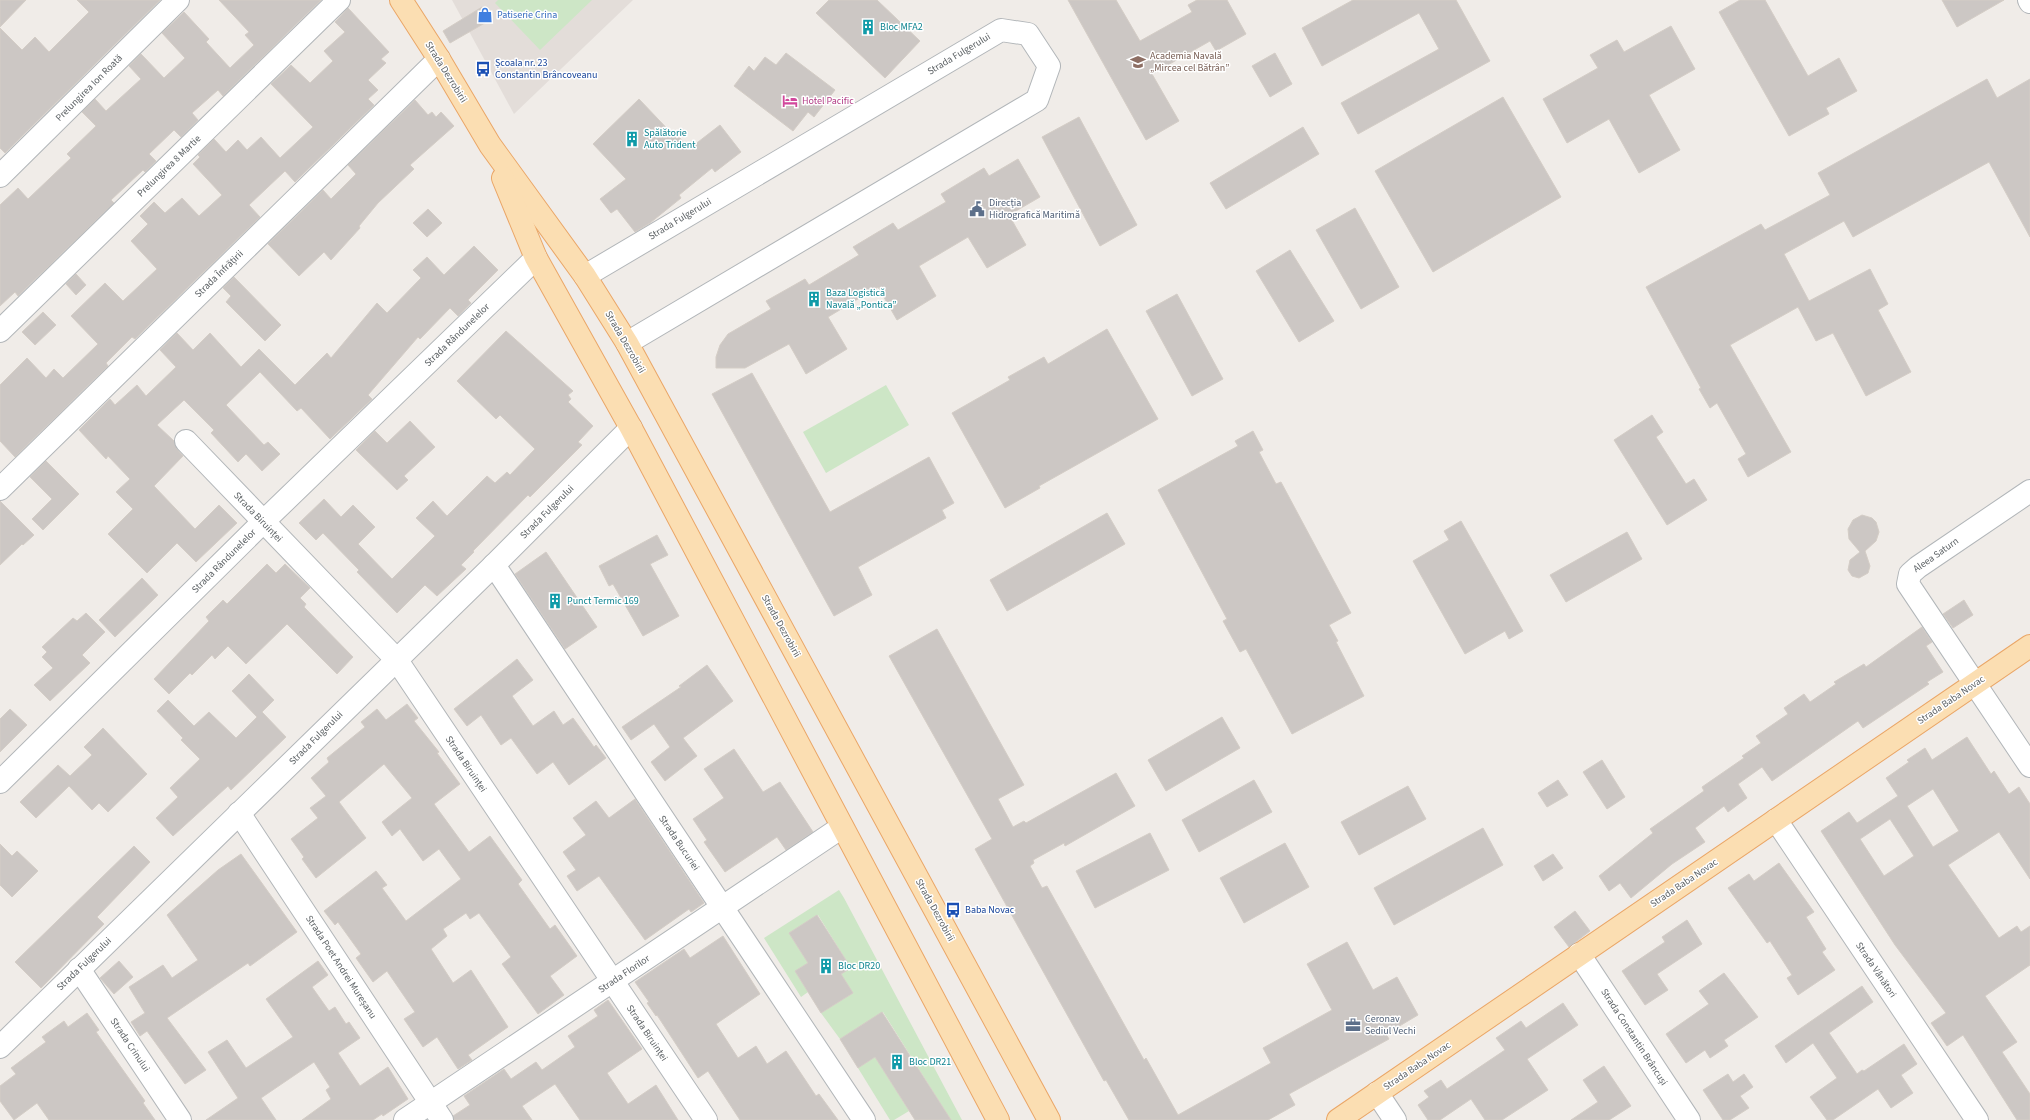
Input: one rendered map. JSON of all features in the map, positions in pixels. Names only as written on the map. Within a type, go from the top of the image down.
[{"type":"main road","name":"Strada Dezrobirii","points":[[401,0],[439,59],[490,145],[585,276],[627,343],[1049,1120]]},
{"type":"main road","name":"Strada Dezrobirii","points":[[490,145],[536,258],[630,428],[998,1120]]},
{"type":"main road","name":"Strada Baba Novac","points":[[1338,1120],[2030,646]]},
{"type":"street","name":"Prelungirea Ion Roată","points":[[0,176],[178,0]]},
{"type":"street","name":"Prelungirea 8 Martie","points":[[0,331],[338,0]]},
{"type":"street","name":"Strada Fulgerului","points":[[585,276],[1001,30],[1028,34],[1049,66],[1037,100],[627,343]]},
{"type":"street","name":"Strada Înfrățirii","points":[[0,489],[439,59]]},
{"type":"street","name":"Strada Rândunelelor","points":[[0,782],[263,522],[536,258]]},
{"type":"street","name":"Strada Fulgerului","points":[[0,1047],[494,565],[630,428]]},
{"type":"street","name":"Strada Biruinței","points":[[186,441],[396,659],[706,1120]]},
{"type":"street","name":"Aleea Saturn","points":[[2030,491],[1910,574],[1908,584],[2030,766]]},
{"type":"street","name":"Strada Bucuriei","points":[[494,565],[864,1120]]},
{"type":"street","name":"Strada Poet Andrei Mureșanu","points":[[240,814],[436,1112]]},
{"type":"street","name":"Strada Vânători","points":[[1776,820],[1977,1120]]},
{"type":"street","name":"Strada Florilor","points":[[405,1120],[436,1112],[612,982],[842,828]]},
{"type":"street","name":"Strada Constantin Brâncuși","points":[[1580,954],[1689,1120]]},
{"type":"street","name":"Strada Crinului","points":[[79,969],[180,1120]]},
{"type":"street","points":[[1377,1093],[1396,1120]]},
{"type":"shaded area","points":[[452,0],[633,0],[514,114]]},
{"type":"green space","points":[[498,0],[592,0],[540,50],[495,3]]},
{"type":"green space","points":[[886,385],[909,425],[826,473],[803,432]]},
{"type":"green space","points":[[839,890],[962,1120],[951,1120],[883,1012],[840,1039],[821,1013],[853,993],[841,974],[851,968],[818,915],[789,933],[808,963],[795,971],[808,992],[801,997],[764,938]]},
{"type":"green space","points":[[875,1057],[909,1111],[894,1120],[890,1120],[858,1068]]},
{"type":"building","points":[[0,0],[26,0],[0,27]]},
{"type":"building","points":[[77,0],[160,0],[5,153],[0,148],[0,28],[22,50],[35,37],[49,52],[89,12]]},
{"type":"building","points":[[219,0],[321,0],[223,96],[218,90],[192,113],[198,120],[181,137],[174,130],[149,154],[156,161],[145,172],[143,170],[111,200],[114,203],[18,296],[15,292],[0,306],[0,205],[18,188],[28,199],[71,158],[67,154],[96,126],[82,112],[95,99],[106,111],[141,79],[129,66],[141,54],[164,78],[185,58],[162,33],[184,12],[209,39],[206,42],[230,68],[254,45],[245,35],[249,32]]},
{"type":"building","name":"Bloc MFA2","points":[[829,0],[877,0],[920,41],[885,78],[816,13]]},
{"type":"building","name":"Academia Navală „Mircea cel Bătrân”","points":[[1068,0],[1116,0],[1140,41],[1192,12],[1188,5],[1197,0],[1227,0],[1246,34],[1216,51],[1210,41],[1152,74],[1179,121],[1146,140]]},
{"type":"building","points":[[1353,0],[1456,0],[1490,61],[1358,134],[1341,103],[1439,49],[1419,13],[1322,66],[1302,28]]},
{"type":"building","points":[[1740,0],[1765,0],[1808,76],[1839,58],[1857,91],[1826,108],[1829,114],[1789,136],[1719,12]]},
{"type":"building","points":[[1942,0],[2004,0],[1957,27]]},
{"type":"building","points":[[482,7],[490,20],[450,43],[443,31]]},
{"type":"building","points":[[348,8],[389,52],[381,59],[386,63],[368,80],[378,90],[368,99],[374,105],[295,182],[285,171],[249,205],[260,217],[135,339],[132,337],[106,363],[108,366],[15,457],[0,441],[0,385],[27,358],[46,378],[54,369],[63,378],[98,344],[71,316],[105,283],[123,301],[157,269],[131,241],[148,224],[140,216],[154,202],[165,213],[182,198],[199,216],[222,195],[193,164],[200,157],[198,155],[214,139],[226,152],[238,140],[247,150],[261,137],[280,158],[313,127],[271,84],[291,65],[310,83],[333,61],[324,51],[345,32],[335,22]]},
{"type":"building","points":[[1671,26],[1695,69],[1649,95],[1680,150],[1639,173],[1609,119],[1567,143],[1543,99],[1598,68],[1590,55],[1617,40],[1624,52]]},
{"type":"building","name":"Hotel Pacific","points":[[786,53],[835,90],[814,117],[808,112],[793,131],[734,86],[749,66],[754,71],[765,57],[776,65]]},
{"type":"building","points":[[1275,53],[1292,84],[1270,97],[1252,66]]},
{"type":"building","points":[[1987,79],[1997,98],[2030,79],[2030,237],[1989,162],[1853,237],[1844,221],[1784,254],[1809,301],[1870,269],[1888,304],[1878,310],[1911,372],[1866,396],[1833,333],[1816,341],[1798,307],[1730,345],[1791,452],[1748,477],[1738,459],[1746,454],[1717,403],[1710,408],[1699,389],[1701,388],[1646,287],[1761,224],[1765,230],[1830,195],[1818,173]]},
{"type":"building","points":[[1503,97],[1561,197],[1433,272],[1375,171]]},
{"type":"building","points":[[639,99],[677,139],[679,137],[689,149],[720,125],[741,152],[715,172],[712,168],[679,195],[681,198],[650,223],[635,232],[617,209],[611,213],[600,199],[626,179],[593,144]]},
{"type":"building","points":[[415,100],[428,115],[432,112],[436,117],[441,112],[454,126],[410,165],[414,169],[378,203],[359,226],[360,228],[331,260],[324,252],[299,276],[268,244],[323,190],[331,199],[356,174],[348,165]]},
{"type":"building","points":[[1079,117],[1137,225],[1100,246],[1042,137]]},
{"type":"building","points":[[1303,127],[1319,154],[1226,209],[1210,183]]},
{"type":"building","points":[[1018,159],[1040,197],[1009,215],[1026,245],[987,268],[968,237],[919,266],[936,296],[897,320],[878,287],[828,317],[847,349],[806,374],[789,344],[745,368],[716,368],[716,357],[720,345],[728,334],[771,309],[766,301],[805,279],[809,285],[859,255],[853,247],[893,223],[898,230],[946,202],[941,194],[984,168],[989,176]]},
{"type":"building","points":[[1355,208],[1399,287],[1361,309],[1316,230]]},
{"type":"building","points":[[428,209],[442,223],[427,237],[413,223]]},
{"type":"building","points":[[474,246],[498,270],[468,300],[471,303],[458,316],[450,308],[420,339],[418,337],[368,395],[372,399],[330,439],[301,408],[297,411],[260,372],[226,405],[264,445],[268,442],[280,454],[262,471],[246,454],[238,462],[211,433],[214,430],[184,400],[157,425],[174,441],[177,449],[183,456],[154,486],[195,529],[219,505],[237,523],[196,562],[177,543],[147,573],[108,534],[133,509],[116,492],[130,479],[108,456],[106,459],[79,430],[110,399],[115,405],[137,385],[146,396],[176,367],[160,350],[177,333],[193,350],[210,333],[241,367],[259,349],[295,385],[327,353],[331,358],[377,303],[387,313],[421,278],[413,270],[427,257],[444,275]]},
{"type":"building","points":[[1290,250],[1334,321],[1299,342],[1256,271]]},
{"type":"building","points":[[76,274],[86,285],[76,295],[66,284]]},
{"type":"building","points":[[234,277],[281,325],[265,341],[226,302],[231,296],[223,288]]},
{"type":"building","points":[[1177,294],[1223,379],[1192,396],[1146,311]]},
{"type":"building","points":[[43,312],[56,325],[35,345],[22,332]]},
{"type":"building","points":[[1107,329],[1158,419],[1039,486],[1040,488],[1005,508],[952,413],[1010,380],[1008,377],[1044,357],[1048,364]]},
{"type":"building","points":[[506,331],[573,391],[568,395],[571,399],[568,402],[593,426],[578,442],[582,445],[530,497],[528,495],[473,551],[474,552],[461,565],[466,569],[437,596],[425,585],[397,613],[357,572],[359,570],[323,533],[316,540],[299,523],[324,499],[341,517],[353,505],[375,527],[358,544],[392,579],[435,536],[416,518],[433,501],[447,516],[487,476],[495,483],[507,472],[510,475],[535,449],[500,415],[496,419],[457,381]]},
{"type":"building","points":[[752,373],[830,512],[929,457],[954,503],[942,510],[946,518],[858,567],[872,595],[834,616],[712,394]]},
{"type":"building","points":[[1652,415],[1663,432],[1656,437],[1686,484],[1694,479],[1707,500],[1667,525],[1614,440]]},
{"type":"building","points":[[410,421],[435,447],[404,476],[408,480],[397,490],[356,450],[375,431],[387,443]]},
{"type":"building","points":[[1253,431],[1263,450],[1259,452],[1276,484],[1281,482],[1351,613],[1329,625],[1338,641],[1336,642],[1364,696],[1292,734],[1246,649],[1240,652],[1223,621],[1227,619],[1158,490],[1238,446],[1235,441]]},
{"type":"building","points":[[46,461],[79,494],[43,530],[32,519],[52,499],[30,477]]},
{"type":"building","points":[[0,501],[34,535],[0,565]]},
{"type":"building","points":[[1107,513],[1125,544],[1007,611],[990,580]]},
{"type":"building","points":[[1862,515],[1872,518],[1876,522],[1879,532],[1876,541],[1865,551],[1870,566],[1868,573],[1859,578],[1852,576],[1848,570],[1850,560],[1860,552],[1849,539],[1848,529],[1853,520]]},
{"type":"building","points":[[1461,521],[1523,631],[1509,639],[1505,631],[1465,654],[1413,561],[1449,540],[1444,531]]},
{"type":"building","points":[[1627,532],[1642,559],[1566,602],[1550,575]]},
{"type":"building","points":[[657,535],[668,555],[650,564],[679,616],[643,636],[613,584],[609,586],[599,566]]},
{"type":"building","name":"Punct Termic 169","points":[[546,552],[597,627],[565,649],[515,574]]},
{"type":"building","points":[[267,564],[276,573],[285,564],[310,588],[300,598],[306,604],[304,607],[353,657],[337,674],[287,624],[246,664],[228,646],[215,659],[212,655],[192,675],[190,673],[169,694],[154,679],[209,621],[206,617],[223,600],[227,604]]},
{"type":"building","points":[[142,578],[158,595],[115,637],[99,620]]},
{"type":"building","points":[[1964,600],[1973,615],[1953,628],[1943,614]]},
{"type":"building","points":[[86,613],[105,632],[82,655],[90,663],[50,701],[34,685],[53,668],[42,657],[47,652],[42,647],[73,618],[77,621]]},
{"type":"building","points":[[1922,627],[1932,642],[1926,646],[1943,672],[1927,682],[1929,684],[1863,728],[1858,721],[1772,781],[1762,767],[1738,784],[1747,798],[1728,812],[1724,806],[1695,828],[1705,842],[1672,864],[1631,898],[1620,883],[1609,891],[1599,876],[1653,833],[1650,829],[1704,791],[1702,787],[1744,758],[1742,756],[1761,743],[1756,736],[1788,714],[1784,708],[1804,694],[1810,702],[1836,684],[1834,682],[1864,664],[1866,667]]},
{"type":"building","points":[[937,629],[1024,785],[998,799],[1013,827],[1024,821],[1026,823],[1116,773],[1135,806],[1065,846],[1064,843],[1033,860],[1034,863],[1030,866],[1042,888],[1047,886],[1144,1060],[1146,1058],[1178,1115],[1271,1063],[1263,1048],[1332,1010],[1307,964],[1347,942],[1373,990],[1397,977],[1418,1015],[1386,1034],[1389,1039],[1289,1094],[1295,1105],[1268,1120],[1129,1120],[1106,1080],[1104,1081],[975,849],[992,839],[889,656]]},
{"type":"building","points":[[517,659],[533,680],[512,696],[533,726],[554,711],[563,725],[573,718],[594,747],[596,745],[606,758],[569,785],[553,762],[537,774],[511,738],[501,745],[481,715],[467,726],[454,709]]},
{"type":"building","points":[[707,665],[733,701],[683,738],[697,756],[665,781],[651,762],[670,747],[654,724],[631,740],[622,727],[681,687],[679,686]]},
{"type":"building","points":[[249,674],[274,700],[262,712],[286,737],[231,790],[228,786],[173,836],[156,818],[178,797],[170,788],[200,759],[181,740],[183,738],[157,711],[168,700],[194,726],[209,712],[236,738],[257,717],[232,691]]},
{"type":"building","points":[[407,704],[418,718],[414,721],[439,752],[437,753],[460,784],[434,804],[469,852],[490,836],[522,880],[518,884],[550,929],[555,925],[577,956],[550,976],[564,995],[538,1014],[502,964],[511,957],[479,913],[470,919],[466,913],[443,929],[447,936],[431,949],[453,983],[471,970],[508,1027],[468,1055],[472,1060],[458,1069],[437,1037],[423,1047],[404,1019],[415,1012],[387,971],[373,982],[356,958],[361,954],[338,922],[335,925],[324,911],[376,871],[387,885],[382,888],[406,921],[461,879],[439,849],[423,861],[400,829],[392,836],[382,822],[412,798],[384,764],[339,802],[366,838],[316,878],[302,859],[304,857],[291,839],[318,818],[310,808],[326,796],[311,778],[329,762],[327,758],[365,727],[361,722],[377,709],[386,720]]},
{"type":"building","points":[[10,709],[27,725],[0,752],[0,719]]},
{"type":"building","points":[[1222,717],[1240,748],[1166,791],[1148,760]]},
{"type":"building","points":[[103,728],[147,774],[108,812],[99,803],[92,810],[69,786],[36,818],[20,802],[58,765],[70,776],[92,755],[84,747]]},
{"type":"building","points":[[1967,737],[1991,774],[1994,771],[2009,794],[2019,787],[2030,804],[2030,879],[1999,832],[1948,865],[1999,938],[2017,926],[2021,932],[2030,926],[2030,965],[1985,996],[2017,1042],[2002,1052],[2030,1094],[2030,1120],[2017,1120],[1963,1035],[1947,1046],[1931,1023],[1946,1013],[1895,945],[1821,831],[1849,812],[1857,823],[1898,796],[1886,778],[1909,762],[1907,760],[1925,748],[1932,760]],"holes":[[[1933,789],[1959,831],[1933,847],[1907,806]],[[1890,819],[1914,856],[1884,876],[1860,839]]]},
{"type":"building","points":[[734,749],[763,792],[780,782],[813,832],[786,850],[777,837],[725,872],[704,842],[707,840],[693,819],[724,798],[704,769]]},
{"type":"building","points":[[1602,760],[1625,797],[1607,809],[1583,772]]},
{"type":"building","points":[[1254,780],[1272,812],[1199,852],[1182,820]]},
{"type":"building","points":[[1558,780],[1568,795],[1547,807],[1538,793]]},
{"type":"building","points":[[1408,786],[1426,819],[1359,855],[1341,822]]},
{"type":"building","points":[[635,799],[704,903],[691,912],[689,909],[645,940],[599,876],[577,891],[567,876],[576,870],[563,852],[586,835],[573,818],[596,801],[609,818]]},
{"type":"building","points":[[1483,828],[1503,865],[1394,925],[1374,888]]},
{"type":"building","points":[[1150,833],[1169,870],[1095,908],[1076,871]]},
{"type":"building","points":[[1285,843],[1309,887],[1244,923],[1220,878]]},
{"type":"building","points":[[0,844],[12,856],[17,851],[38,871],[12,897],[0,885]]},
{"type":"building","points":[[134,846],[150,862],[97,917],[104,924],[41,988],[15,962]]},
{"type":"building","points":[[241,854],[297,932],[250,966],[248,963],[167,1018],[206,1070],[185,1084],[147,1031],[140,1036],[131,1022],[145,1013],[129,987],[163,965],[172,978],[198,960],[167,915],[218,870]]},
{"type":"building","points":[[1553,854],[1563,868],[1543,881],[1534,866]]},
{"type":"building","points":[[1779,863],[1814,912],[1806,917],[1826,949],[1822,952],[1835,970],[1798,995],[1787,978],[1792,975],[1770,941],[1767,943],[1728,888],[1749,874],[1754,881]]},
{"type":"building","points":[[1575,911],[1590,931],[1569,947],[1554,927]]},
{"type":"building","name":"Bloc DR20","points":[[817,915],[851,968],[841,974],[853,993],[821,1013],[795,971],[808,963],[789,933]]},
{"type":"building","points":[[1687,920],[1702,944],[1657,974],[1668,990],[1645,1005],[1622,971],[1665,942],[1662,937]]},
{"type":"building","points":[[723,936],[760,994],[716,1024],[738,1058],[756,1046],[767,1064],[786,1051],[816,1096],[819,1094],[838,1120],[740,1120],[708,1071],[698,1078],[657,1015],[656,1016],[647,1003],[649,1002],[635,982],[684,949],[690,958]]},
{"type":"building","points":[[119,961],[133,977],[114,994],[100,978]]},
{"type":"building","points":[[318,961],[328,975],[312,987],[329,1011],[335,1007],[346,1024],[349,1022],[360,1038],[338,1053],[360,1086],[388,1067],[408,1099],[383,1116],[382,1114],[373,1120],[302,1120],[331,1099],[326,1090],[330,1087],[314,1062],[261,1098],[276,1120],[206,1120],[238,1098],[208,1052],[227,1040],[246,1068],[293,1037],[266,999]]},
{"type":"building","points":[[1724,973],[1758,1017],[1724,1040],[1728,1046],[1710,1058],[1705,1050],[1686,1063],[1666,1034],[1709,1004],[1699,991]]},
{"type":"building","points":[[1862,986],[1873,1002],[1829,1033],[1857,1074],[1862,1070],[1864,1071],[1904,1044],[1917,1064],[1901,1075],[1913,1093],[1891,1108],[1878,1089],[1833,1120],[1827,1120],[1810,1097],[1837,1078],[1813,1043],[1786,1063],[1775,1046]]},
{"type":"building","points":[[608,1000],[642,1049],[607,1073],[628,1104],[656,1085],[678,1120],[580,1120],[555,1084],[522,1106],[532,1120],[454,1120],[453,1116],[470,1105],[464,1096],[504,1069],[511,1079],[536,1062],[542,1070],[575,1047],[568,1036],[598,1016],[594,1010]]},
{"type":"building","points":[[1563,1003],[1578,1025],[1527,1059],[1548,1090],[1502,1120],[1485,1120],[1471,1099],[1440,1120],[1428,1120],[1418,1105],[1429,1097],[1424,1091],[1441,1080],[1447,1089],[1505,1050],[1496,1038],[1521,1021],[1526,1028]]},
{"type":"building","name":"Bloc DR21","points":[[882,1012],[951,1120],[915,1120],[875,1057],[858,1068],[840,1039]]},
{"type":"building","points":[[87,1013],[99,1030],[96,1032],[145,1101],[143,1103],[155,1120],[49,1120],[37,1103],[14,1120],[0,1101],[0,1086],[16,1074],[11,1068],[46,1042],[42,1037],[64,1021],[68,1027]]},
{"type":"building","points":[[1604,1066],[1631,1106],[1609,1120],[1571,1120],[1598,1102],[1583,1080]]},
{"type":"building","points":[[1728,1074],[1733,1082],[1744,1074],[1753,1087],[1740,1096],[1749,1108],[1730,1120],[1723,1120],[1703,1090]]},
{"type":"place","name":"Patiserie Crina","points":[[485,15]]},
{"type":"place","name":"Bloc MFA2","points":[[868,27]]},
{"type":"place","name":"Academia Navală „Mircea cel Bătrân”","points":[[1138,62]]},
{"type":"place","name":"Școala nr. 23 Constantin Brâncoveanu","points":[[483,69]]},
{"type":"place","name":"Hotel Pacific","points":[[790,101]]},
{"type":"place","name":"Spălătorie Auto Trident","points":[[632,139]]},
{"type":"place","name":"Direcția Hidrografică Maritimă","points":[[977,209]]},
{"type":"place","name":"Baza Logistică Navală „Pontica”","points":[[814,299]]},
{"type":"place","name":"Punct Termic 169","points":[[555,601]]},
{"type":"place","name":"Baba Novac","points":[[953,910]]},
{"type":"place","name":"Bloc DR20","points":[[826,966]]},
{"type":"place","name":"Ceronav Sediul Vechi","points":[[1353,1025]]},
{"type":"place","name":"Bloc DR21","points":[[897,1062]]}]
